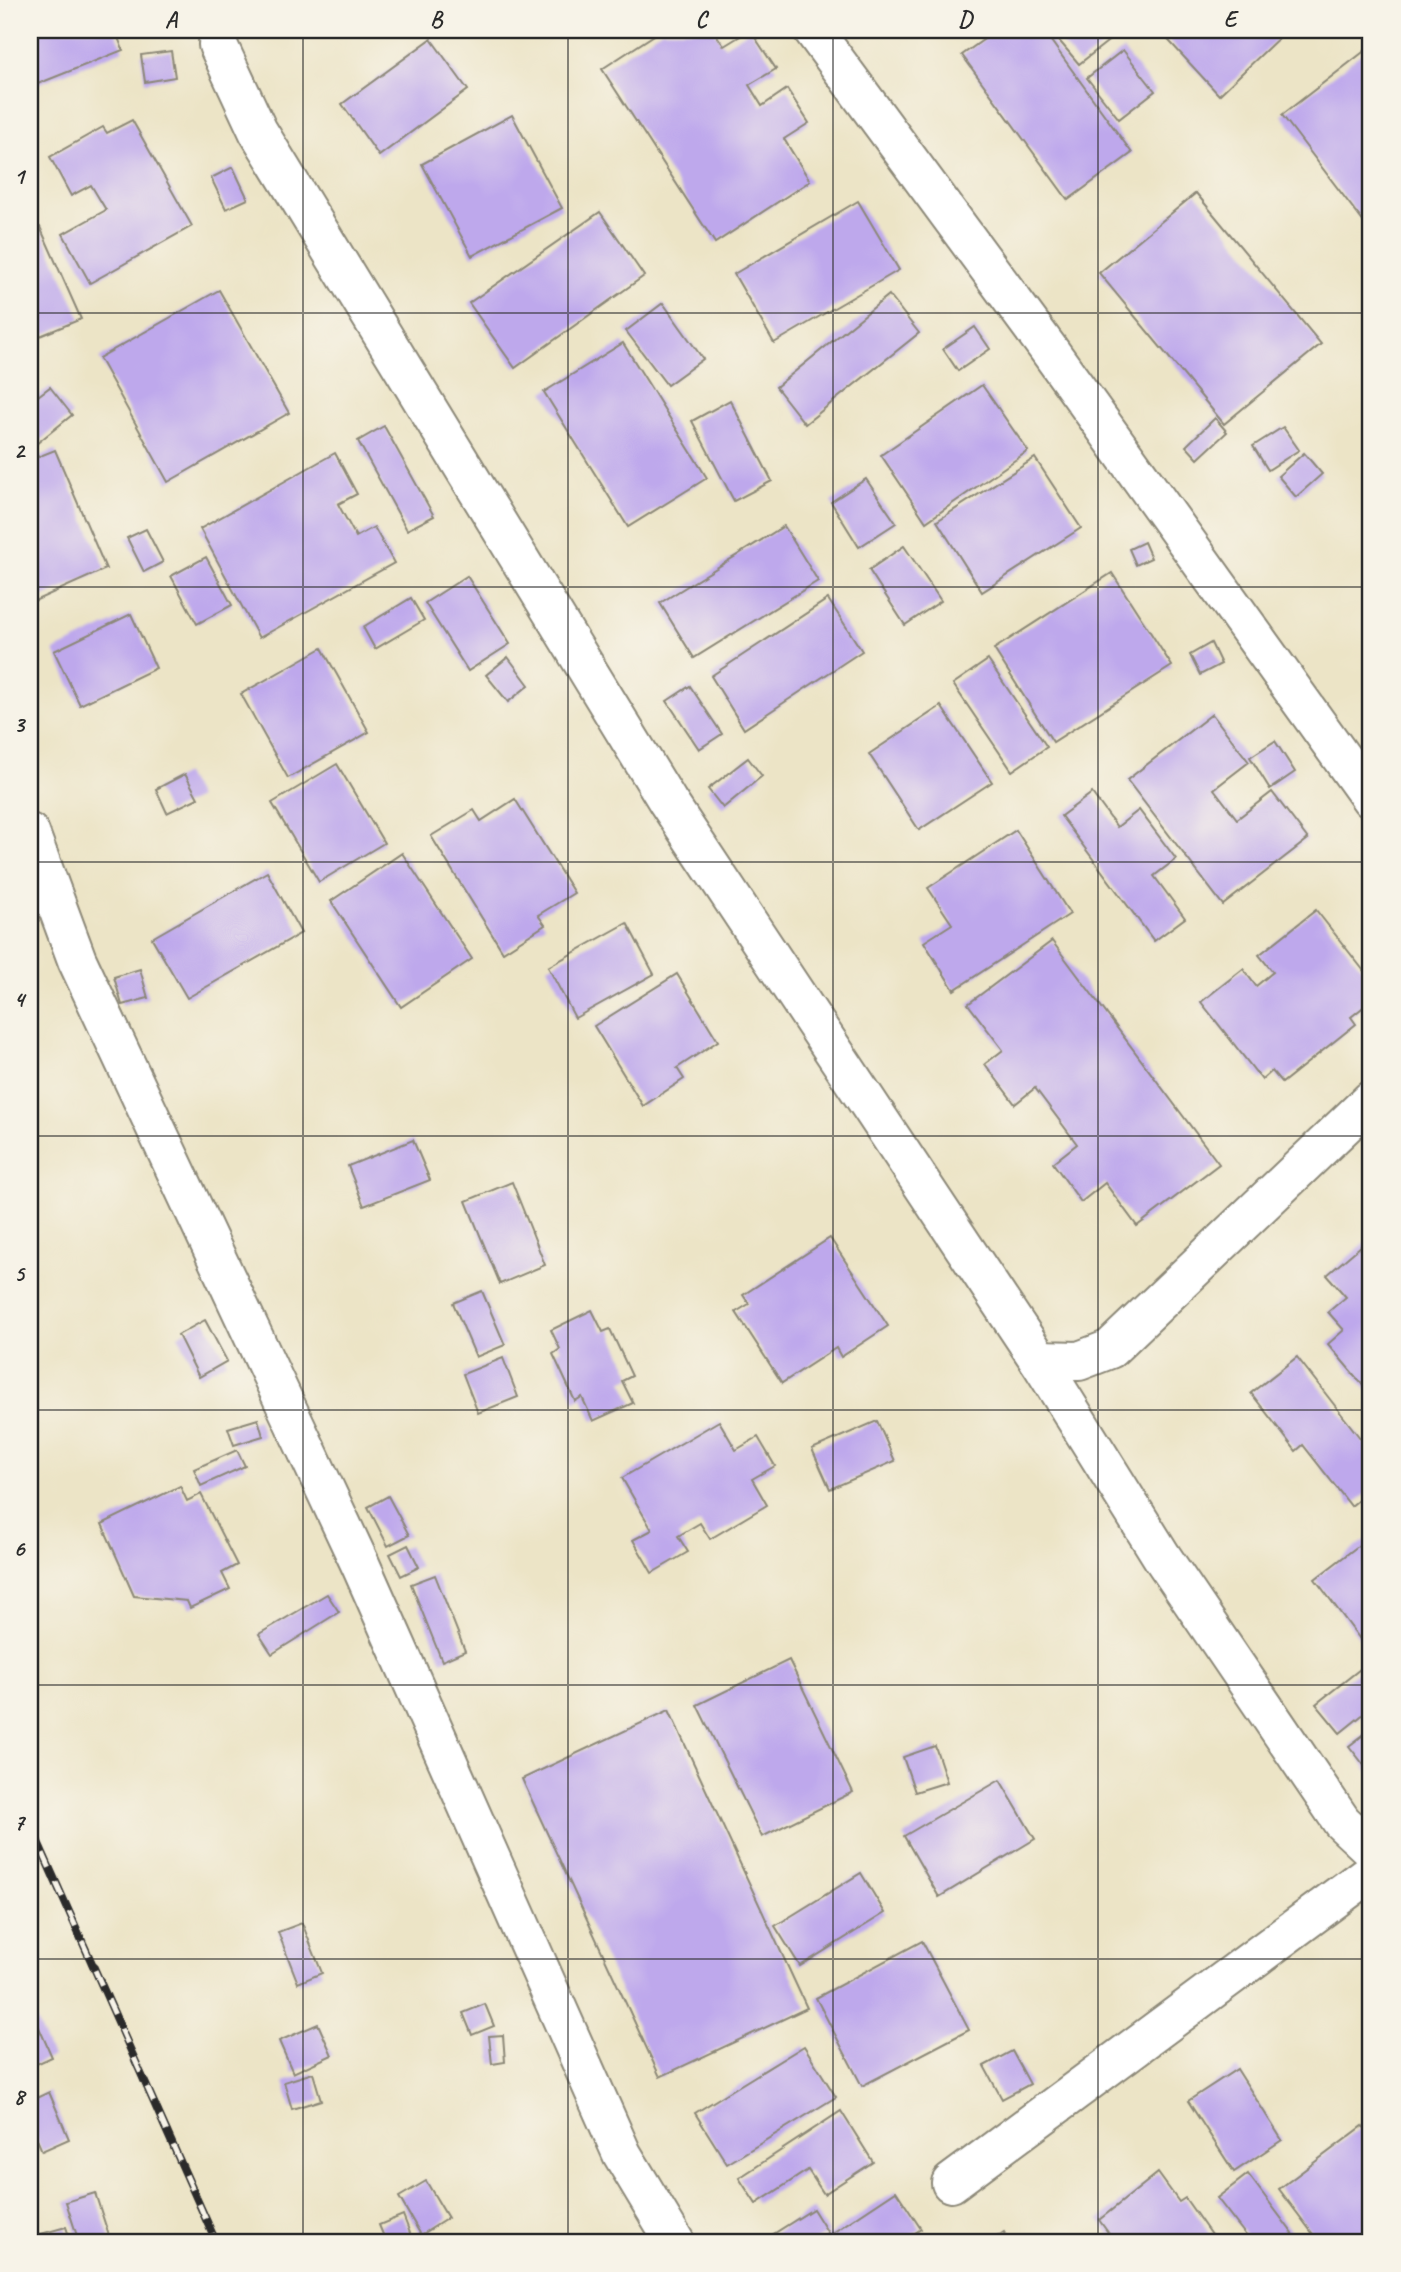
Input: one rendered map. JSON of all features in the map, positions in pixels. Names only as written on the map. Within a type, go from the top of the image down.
[{"type":"street","points":[[219,30],[218,45],[258,131],[667,802],[1039,1360],[1178,1580],[1342,1822],[1371,1849]]},
{"type":"street","points":[[813,30],[1041,339],[1371,799]]},
{"type":"street","points":[[30,832],[77,960],[361,1566],[622,2154],[675,2242]]},
{"type":"street","points":[[1039,1360],[1079,1361],[1110,1349],[1371,1101]]},
{"type":"street","points":[[951,2183],[1371,1872]]},
{"type":"building","points":[[30,30],[115,30],[123,50],[30,87]]},
{"type":"building","points":[[662,30],[713,30],[724,46],[750,30],[776,69],[749,85],[762,106],[787,89],[809,123],[784,139],[810,181],[715,243],[602,69]]},
{"type":"building","points":[[997,30],[1043,30],[1132,153],[1068,200],[962,55]]},
{"type":"building","points":[[1050,30],[1111,30],[1116,35],[1079,64]]},
{"type":"building","points":[[1159,30],[1287,30],[1219,95]]},
{"type":"building","points":[[431,39],[468,90],[379,156],[342,104]]},
{"type":"building","points":[[1371,46],[1371,232],[1282,115]]},
{"type":"building","points":[[1123,50],[1155,91],[1119,119],[1087,78]]},
{"type":"building","points":[[171,51],[175,77],[145,82],[141,55]]},
{"type":"building","points":[[512,115],[562,208],[472,256],[422,164]]},
{"type":"building","points":[[132,120],[192,226],[90,283],[63,234],[106,210],[91,185],[71,196],[50,157],[103,127],[107,133]]},
{"type":"building","points":[[233,167],[248,199],[226,209],[211,178]]},
{"type":"building","points":[[1196,193],[1321,344],[1224,424],[1099,273]]},
{"type":"building","points":[[858,201],[899,270],[774,343],[734,274]]},
{"type":"building","points":[[600,212],[644,276],[515,368],[469,303]]},
{"type":"building","points":[[40,227],[81,319],[40,336],[30,312],[30,232]]},
{"type":"building","points":[[219,290],[289,413],[168,482],[99,358]]},
{"type":"building","points":[[889,295],[919,333],[805,424],[776,387]]},
{"type":"building","points":[[663,303],[703,359],[667,385],[626,331]]},
{"type":"building","points":[[975,327],[990,349],[958,371],[943,349]]},
{"type":"building","points":[[623,343],[707,478],[628,527],[544,392]]},
{"type":"building","points":[[982,385],[1028,451],[926,522],[881,455]]},
{"type":"building","points":[[50,387],[72,415],[30,449],[30,402]]},
{"type":"building","points":[[730,400],[772,481],[734,501],[692,421]]},
{"type":"building","points":[[1215,418],[1227,432],[1198,459],[1186,446]]},
{"type":"building","points":[[384,426],[434,516],[407,530],[358,441]]},
{"type":"building","points":[[1283,427],[1299,450],[1268,470],[1253,446]]},
{"type":"building","points":[[55,450],[106,569],[30,603],[30,460]]},
{"type":"building","points":[[335,453],[357,494],[338,504],[356,537],[374,527],[394,563],[259,638],[200,529]]},
{"type":"building","points":[[1304,453],[1322,474],[1296,497],[1278,476]]},
{"type":"building","points":[[1035,458],[1081,528],[982,592],[937,521]]},
{"type":"building","points":[[866,479],[896,523],[859,547],[831,502]]},
{"type":"building","points":[[784,526],[818,581],[694,658],[660,603]]},
{"type":"building","points":[[146,529],[163,562],[144,572],[127,538]]},
{"type":"building","points":[[1144,542],[1151,558],[1136,565],[1129,549]]},
{"type":"building","points":[[904,546],[941,601],[905,625],[869,570]]},
{"type":"building","points":[[206,557],[232,605],[197,624],[171,576]]},
{"type":"building","points":[[1112,573],[1172,666],[1053,742],[994,649]]},
{"type":"building","points":[[467,576],[510,644],[468,671],[425,603]]},
{"type":"building","points":[[411,598],[424,620],[375,649],[363,627]]},
{"type":"building","points":[[828,599],[862,651],[744,729],[711,676]]},
{"type":"building","points":[[131,614],[156,668],[80,705],[54,651]]},
{"type":"building","points":[[1211,643],[1221,664],[1200,675],[1190,655]]},
{"type":"building","points":[[322,648],[369,732],[288,778],[241,694]]},
{"type":"building","points":[[508,657],[529,685],[508,702],[486,675]]},
{"type":"building","points":[[988,660],[1047,747],[1012,771],[953,684]]},
{"type":"building","points":[[690,686],[722,734],[699,749],[667,701]]},
{"type":"building","points":[[941,706],[992,782],[919,830],[869,754]]},
{"type":"building","points":[[1212,714],[1249,762],[1214,789],[1237,819],[1272,792],[1308,839],[1223,905],[1127,780]]},
{"type":"building","points":[[1275,741],[1295,772],[1270,789],[1250,757]]},
{"type":"building","points":[[748,758],[762,776],[723,808],[708,789]]},
{"type":"building","points":[[337,764],[384,843],[319,882],[272,803]]},
{"type":"building","points":[[185,774],[198,798],[167,813],[156,789]]},
{"type":"building","points":[[1092,793],[1117,827],[1139,810],[1176,859],[1154,876],[1185,918],[1154,941],[1061,816]]},
{"type":"building","points":[[515,799],[574,893],[538,915],[545,925],[503,952],[431,836],[474,810],[481,821]]},
{"type":"building","points":[[1016,830],[1070,914],[954,990],[924,942],[952,924],[928,888]]},
{"type":"building","points":[[402,853],[472,959],[401,1007],[331,901]]},
{"type":"building","points":[[267,872],[301,933],[187,998],[152,938]]},
{"type":"building","points":[[1316,910],[1371,980],[1371,1001],[1351,1017],[1356,1024],[1282,1083],[1272,1071],[1262,1080],[1201,1002],[1243,969],[1256,986],[1273,972],[1259,955]]},
{"type":"building","points":[[627,923],[654,974],[575,1018],[548,967]]},
{"type":"building","points":[[1052,941],[1219,1164],[1137,1226],[1105,1183],[1081,1202],[1053,1163],[1077,1144],[1035,1088],[1015,1104],[985,1064],[1003,1050],[968,1004]]},
{"type":"building","points":[[140,969],[148,998],[122,1005],[114,977]]},
{"type":"building","points":[[677,974],[718,1041],[677,1068],[684,1079],[643,1106],[594,1026]]},
{"type":"building","points":[[413,1140],[430,1180],[364,1206],[348,1166]]},
{"type":"building","points":[[512,1182],[545,1265],[500,1284],[466,1201]]},
{"type":"building","points":[[830,1238],[888,1326],[841,1357],[836,1348],[782,1383],[736,1312],[749,1304],[743,1295]]},
{"type":"building","points":[[1368,1240],[1371,1244],[1371,1395],[1328,1344],[1344,1330],[1328,1312],[1346,1297],[1327,1275]]},
{"type":"building","points":[[482,1291],[505,1345],[476,1357],[453,1303]]},
{"type":"building","points":[[592,1310],[603,1332],[610,1329],[632,1376],[622,1381],[633,1403],[593,1421],[582,1397],[575,1401],[553,1354],[560,1349],[551,1330]]},
{"type":"building","points":[[205,1320],[227,1361],[199,1377],[178,1335]]},
{"type":"building","points":[[1297,1357],[1371,1452],[1371,1490],[1351,1506],[1303,1445],[1296,1451],[1251,1393]]},
{"type":"building","points":[[503,1358],[518,1397],[478,1413],[463,1374]]},
{"type":"building","points":[[258,1419],[263,1436],[234,1445],[228,1428]]},
{"type":"building","points":[[719,1421],[736,1450],[758,1437],[775,1466],[752,1479],[767,1505],[710,1539],[700,1523],[678,1536],[688,1552],[652,1573],[633,1540],[652,1530],[622,1478]]},
{"type":"building","points":[[877,1421],[895,1461],[830,1489],[812,1449]]},
{"type":"building","points":[[237,1450],[245,1466],[201,1486],[194,1469]]},
{"type":"building","points":[[180,1486],[187,1501],[201,1494],[237,1565],[222,1573],[230,1589],[190,1608],[187,1601],[134,1596],[102,1524]]},
{"type":"building","points":[[388,1496],[409,1535],[388,1546],[368,1507]]},
{"type":"building","points":[[1371,1536],[1371,1630],[1360,1639],[1315,1579]]},
{"type":"building","points":[[408,1545],[419,1567],[401,1576],[390,1554]]},
{"type":"building","points":[[435,1575],[465,1651],[442,1661],[411,1584]]},
{"type":"building","points":[[327,1594],[339,1612],[272,1654],[259,1634]]},
{"type":"building","points":[[789,1660],[853,1792],[762,1837],[697,1705]]},
{"type":"building","points":[[1364,1666],[1371,1676],[1371,1708],[1340,1733],[1316,1704]]},
{"type":"building","points":[[669,1710],[807,2008],[660,2077],[522,1779]]},
{"type":"building","points":[[1371,1729],[1371,1774],[1349,1746]]},
{"type":"building","points":[[935,1746],[947,1782],[915,1792],[903,1757]]},
{"type":"building","points":[[1000,1780],[1035,1839],[939,1897],[904,1836]]},
{"type":"building","points":[[861,1873],[885,1913],[800,1966],[775,1926]]},
{"type":"building","points":[[302,1923],[322,1973],[298,1983],[278,1932]]},
{"type":"building","points":[[922,1941],[969,2030],[862,2086],[816,1998]]},
{"type":"building","points":[[485,2004],[494,2026],[472,2035],[463,2013]]},
{"type":"building","points":[[30,2007],[52,2057],[30,2067]]},
{"type":"building","points":[[318,2024],[332,2055],[293,2073],[279,2041]]},
{"type":"building","points":[[503,2035],[505,2062],[492,2064],[489,2036]]},
{"type":"building","points":[[804,2046],[836,2097],[727,2164],[695,2113]]},
{"type":"building","points":[[1012,2051],[1030,2084],[1002,2099],[984,2066]]},
{"type":"building","points":[[1237,2069],[1282,2140],[1234,2172],[1188,2101]]},
{"type":"building","points":[[313,2073],[321,2100],[292,2109],[284,2082]]},
{"type":"building","points":[[49,2092],[69,2139],[42,2151],[30,2123],[30,2101]]},
{"type":"building","points":[[841,2111],[873,2162],[824,2194],[808,2170],[756,2204],[739,2178]]},
{"type":"building","points":[[1363,2126],[1371,2136],[1371,2242],[1319,2242],[1279,2189]]},
{"type":"building","points":[[1158,2173],[1179,2202],[1185,2198],[1216,2242],[1115,2242],[1099,2220]]},
{"type":"building","points":[[1248,2174],[1299,2242],[1251,2242],[1217,2198]]},
{"type":"building","points":[[426,2181],[448,2218],[421,2235],[399,2197]]},
{"type":"building","points":[[896,2191],[921,2229],[901,2242],[819,2242]]},
{"type":"building","points":[[95,2193],[111,2242],[79,2242],[66,2202]]},
{"type":"building","points":[[813,2209],[828,2233],[813,2242],[761,2242]]},
{"type":"building","points":[[403,2215],[413,2241],[386,2242],[379,2225]]},
{"type":"building","points":[[66,2227],[71,2242],[30,2242],[30,2237]]},
{"type":"building","points":[[1004,2232],[1011,2242],[990,2242]]},
{"type":"railway","points":[[30,1824],[216,2242]]}]
